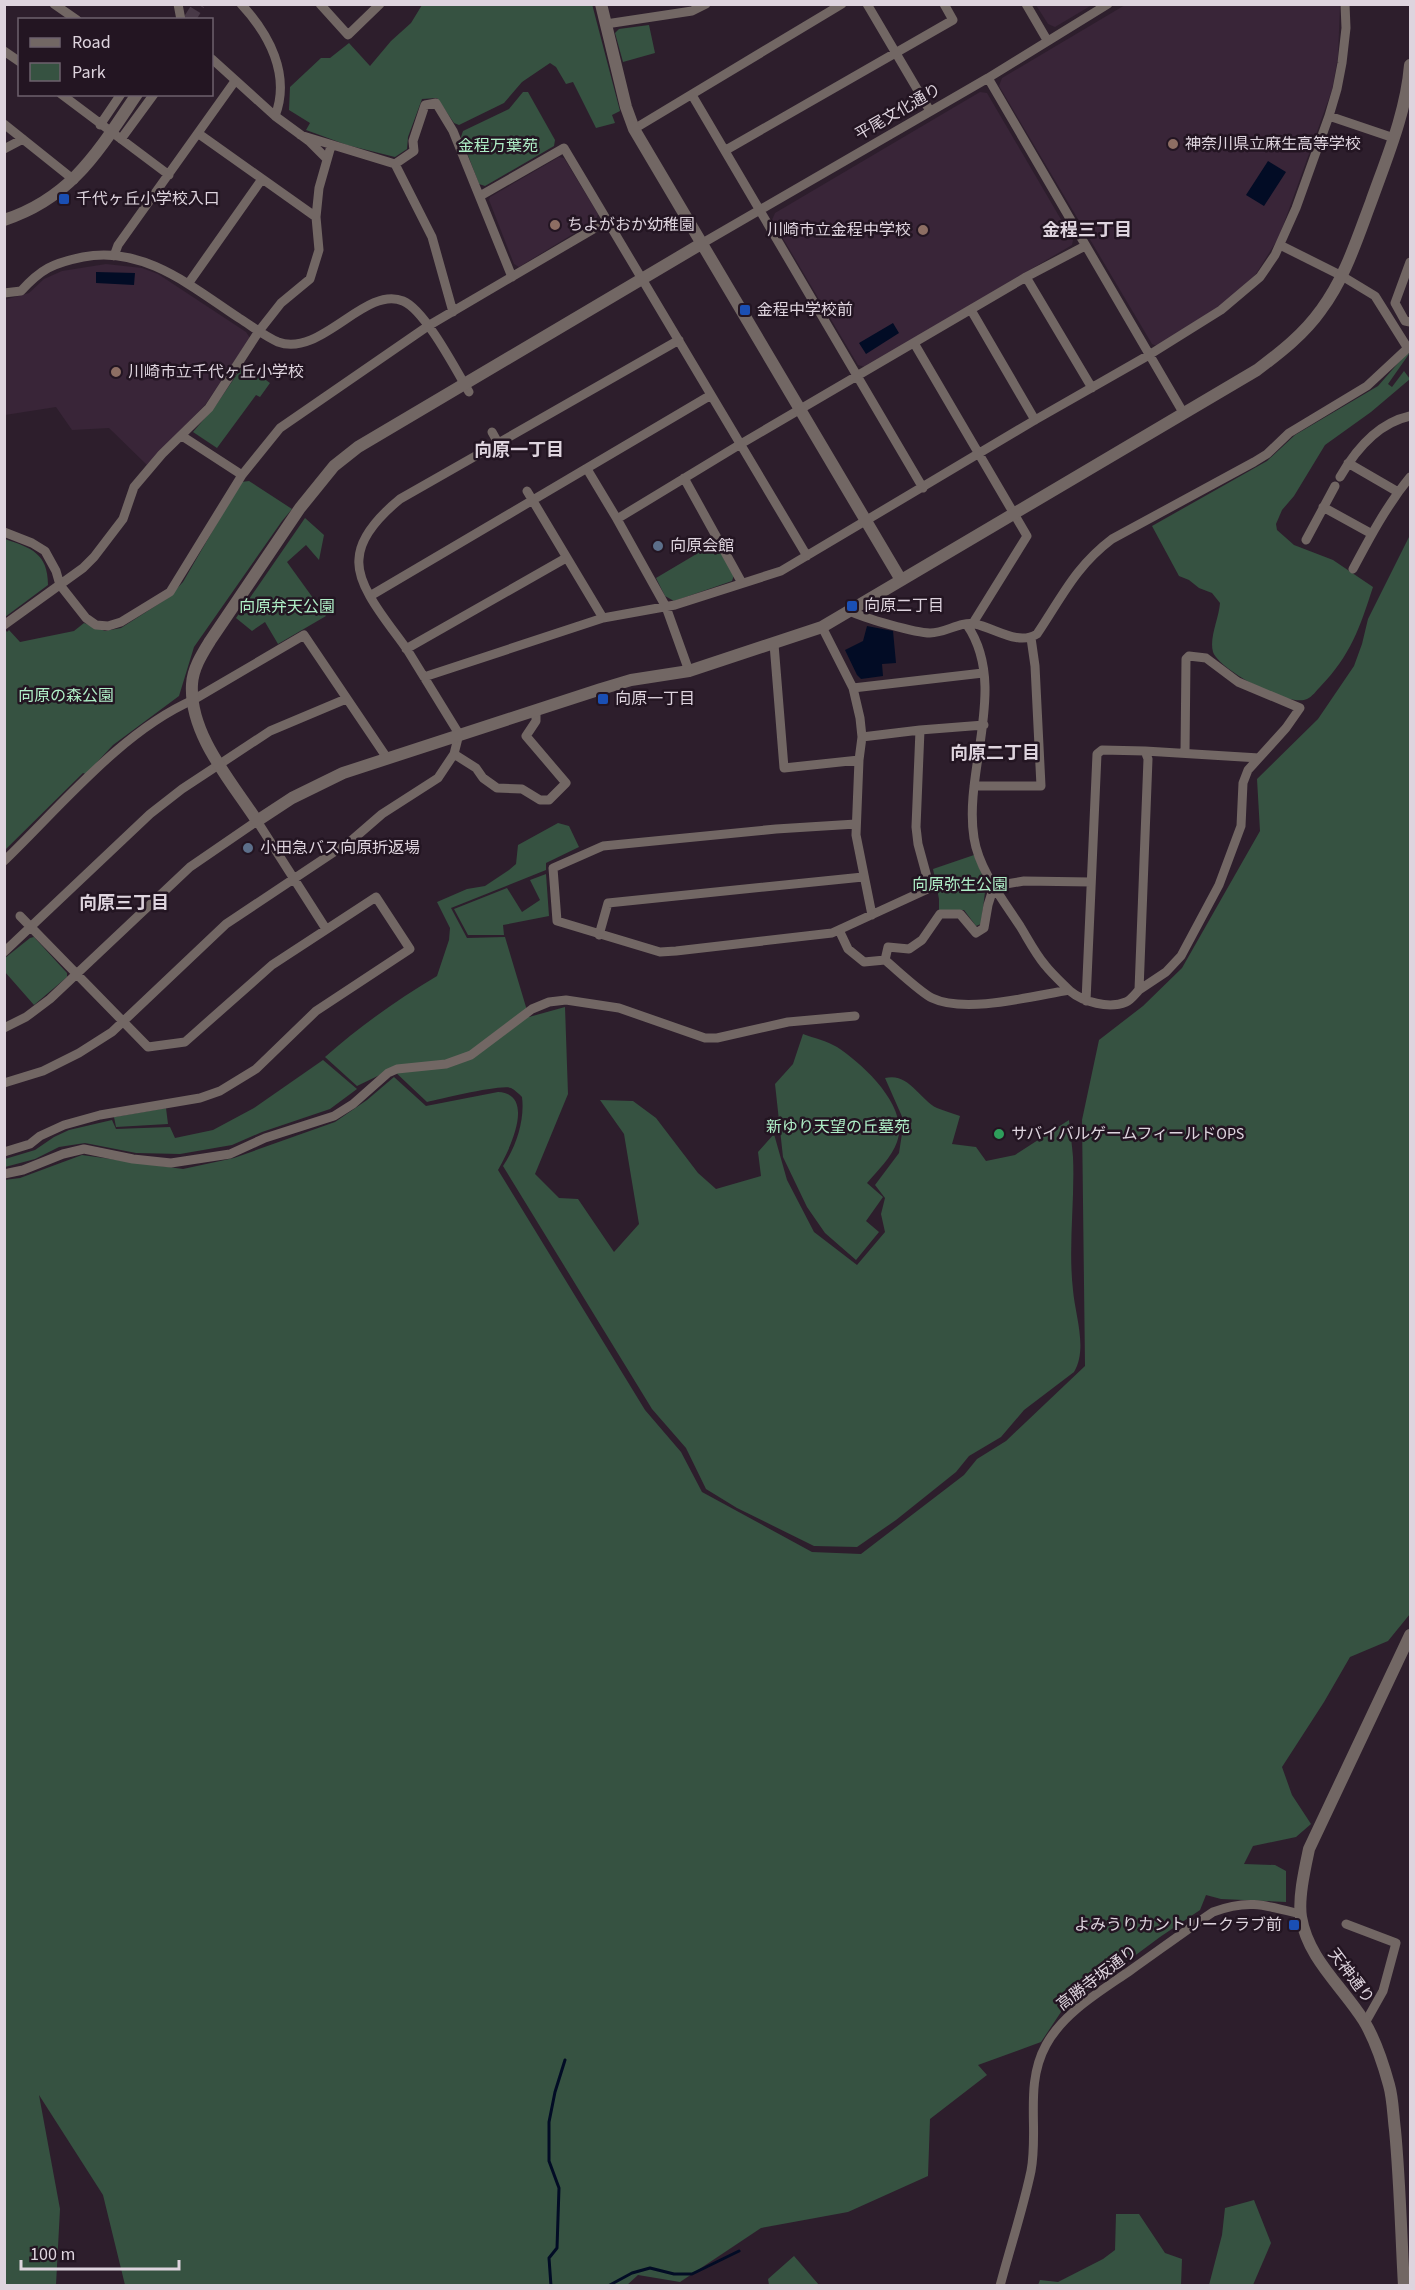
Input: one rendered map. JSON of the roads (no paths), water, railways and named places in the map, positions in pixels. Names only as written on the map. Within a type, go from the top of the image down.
[{"type":"street","points":[[54,4],[75,18]]},
{"type":"street","points":[[171,4],[180,12]]},
{"type":"street","points":[[241,4],[266,34],[277,60],[281,102],[275,116]]},
{"type":"street","points":[[320,4],[348,35],[380,4]]},
{"type":"street","points":[[601,4],[626,107],[634,129],[901,580]]},
{"type":"street","points":[[606,24],[692,11],[706,4]]},
{"type":"street","points":[[634,129],[829,8],[843,4]]},
{"type":"street","points":[[867,4],[930,111]]},
{"type":"street","points":[[726,150],[895,51],[953,20],[944,4]]},
{"type":"street","points":[[1026,4],[1047,40]]},
{"type":"street","name":"平尾文化通り","points":[[701,244],[988,78],[1108,4]]},
{"type":"street","points":[[424,677],[603,618],[666,607],[781,571],[1149,355],[1221,310],[1260,277],[1280,245],[1329,116],[1342,63],[1346,28],[1345,4]]},
{"type":"street","points":[[4,51],[18,61]]},
{"type":"street","points":[[213,59],[275,116],[327,159]]},
{"type":"street","points":[[4,1028],[26,1017],[77,976],[190,867],[257,821],[314,786],[459,734],[632,680],[689,671],[822,627],[1257,370],[1284,350],[1322,309],[1342,276],[1394,138],[1402,112],[1410,65]]},
{"type":"street","points":[[988,78],[1184,414]]},
{"type":"street","points":[[114,256],[118,245],[236,81]]},
{"type":"street","points":[[692,94],[923,488]]},
{"type":"street","points":[[64,96],[169,176]]},
{"type":"street","points":[[100,125],[119,96]]},
{"type":"street","points":[[116,136],[136,96]]},
{"type":"street","points":[[4,220],[46,202],[74,180],[152,96]]},
{"type":"street","points":[[395,164],[414,151],[413,141],[424,105],[436,103],[453,131],[512,277]]},
{"type":"street","points":[[1329,116],[1394,138]]},
{"type":"street","points":[[4,124],[74,180]]},
{"type":"street","points":[[198,134],[316,217]]},
{"type":"street","points":[[300,135],[395,164],[432,237],[453,312]]},
{"type":"street","points":[[4,149],[23,139]]},
{"type":"street","points":[[4,625],[60,585],[94,557],[123,519],[134,487],[162,454],[209,408],[259,331],[281,303],[309,279],[319,250],[316,217],[319,188],[331,146]]},
{"type":"street","points":[[480,196],[564,148],[807,556]]},
{"type":"street","points":[[188,284],[262,179]]},
{"type":"street","points":[[4,532],[45,551],[56,571],[60,585],[86,618],[96,625],[108,626],[121,622],[170,592],[242,475],[280,428],[428,326],[607,221]]},
{"type":"street","points":[[326,929],[207,745],[193,709],[194,675],[202,655],[300,508],[334,466],[358,447],[467,388],[701,244]]},
{"type":"street","points":[[850,611],[866,618],[930,633],[960,624],[970,624],[1013,637],[1031,638],[1037,634],[1083,564],[1112,539],[1267,454],[1289,433],[1367,386],[1409,347],[1375,296],[1342,276],[1280,245]]},
{"type":"street","points":[[617,519],[1026,277],[1085,246]]},
{"type":"street","points":[[4,293],[21,291],[36,275],[55,263],[90,256],[114,256],[145,261],[188,284],[259,331],[279,342],[291,344],[304,343],[318,337],[358,311],[390,298],[402,301],[416,309],[467,388]]},
{"type":"street","points":[[1410,262],[1395,303],[1405,321],[1410,322]]},
{"type":"street","points":[[1026,277],[1092,388]]},
{"type":"street","points":[[970,310],[1035,420]]},
{"type":"street","points":[[4,1083],[43,1071],[79,1053],[112,1032],[225,924],[352,840],[382,814],[438,778],[454,754],[459,734],[370,596],[359,571],[358,557],[363,543],[383,513],[400,499],[500,447],[679,340]]},
{"type":"street","points":[[914,343],[1027,536],[970,624]]},
{"type":"street","points":[[370,596],[711,395]]},
{"type":"street","points":[[1306,540],[1348,463],[1367,440],[1381,428],[1400,418],[1410,416]]},
{"type":"street","points":[[492,432],[500,447]]},
{"type":"street","points":[[182,435],[242,475]]},
{"type":"street","points":[[1348,463],[1398,492]]},
{"type":"street","points":[[586,469],[666,607],[689,671]]},
{"type":"street","points":[[1353,569],[1398,492],[1410,477]]},
{"type":"street","points":[[684,478],[742,583]]},
{"type":"street","points":[[527,491],[603,618]]},
{"type":"street","points":[[1323,507],[1372,534]]},
{"type":"street","points":[[406,649],[566,558]]},
{"type":"street","points":[[970,624],[979,645],[983,673],[984,725],[974,786],[972,815],[974,839],[981,862],[1044,964],[1069,990],[1086,1000],[1109,1004],[1127,1002],[1139,990],[1166,972],[1181,956],[1219,885],[1241,826],[1243,783],[1248,770],[1286,728],[1299,708],[1238,682],[1206,658],[1189,656],[1186,659],[1185,753]]},
{"type":"street","points":[[822,627],[853,688],[860,718],[862,737],[856,824],[859,856],[872,915]]},
{"type":"street","points":[[4,861],[104,762],[138,732],[177,707],[193,700],[304,635],[387,758]]},
{"type":"street","points":[[974,786],[1041,786],[1035,666],[1031,638]]},
{"type":"street","points":[[774,644],[784,768],[859,760]]},
{"type":"street","points":[[853,688],[983,673]]},
{"type":"street","points":[[4,952],[150,814],[182,789],[270,731],[346,699]]},
{"type":"street","points":[[454,754],[476,768],[483,778],[497,788],[522,789],[540,800],[549,800],[566,783],[526,735],[536,721],[536,711]]},
{"type":"street","points":[[862,737],[984,725]]},
{"type":"street","points":[[856,824],[776,829],[603,846],[553,868],[557,921],[660,952],[839,930],[930,888],[918,844],[916,827],[920,730]]},
{"type":"street","points":[[1086,1000],[1097,754],[1102,750],[1145,751],[1259,758]]},
{"type":"street","points":[[1139,990],[1148,759],[1145,751]]},
{"type":"street","points":[[599,935],[608,903],[863,877]]},
{"type":"street","points":[[994,886],[1024,881],[1091,882]]},
{"type":"street","points":[[885,960],[888,947],[909,949],[922,940],[940,914],[960,914],[976,933],[984,928],[994,886]]},
{"type":"street","points":[[4,1152],[30,1144],[40,1136],[64,1125],[100,1115],[200,1098],[220,1091],[256,1069],[316,1011],[410,949],[376,897],[272,965],[185,1042],[148,1047],[20,916]]},
{"type":"street","points":[[839,930],[849,949],[864,962],[885,960],[932,998],[967,1005],[1069,990]]},
{"type":"street","points":[[4,1174],[23,1170],[63,1154],[84,1149],[133,1159],[171,1163],[230,1154],[265,1138],[334,1116],[353,1104],[388,1073],[398,1069],[446,1064],[471,1055],[532,1009],[549,1002],[572,1000],[619,1008],[705,1038],[717,1038],[788,1022],[855,1016]]},
{"type":"street","name":"天神通り","points":[[1404,2286],[1397,2154],[1390,2087],[1378,2048],[1365,2022],[1316,1959],[1304,1931],[1300,1914],[1309,1849],[1410,1635]]},
{"type":"street","name":"高勝寺坂通り","points":[[1000,2286],[1031,2170],[1032,2095],[1035,2079],[1046,2045],[1066,2018],[1213,1912],[1232,1905],[1258,1903],[1300,1914]]},
{"type":"street","points":[[1346,1924],[1396,1943],[1383,1991],[1365,2022]]},
{"type":"water","points":[[1268,161],[1286,172],[1264,206],[1246,195]]},
{"type":"water","points":[[96,272],[135,273],[134,285],[96,283]]},
{"type":"water","points":[[893,323],[899,333],[866,354],[859,343]]},
{"type":"water","points":[[867,626],[893,631],[896,663],[882,664],[883,676],[861,679],[845,650],[863,641]]},
{"type":"waterway","points":[[551,2286],[549,2258],[557,2248],[559,2188],[549,2161],[549,2122],[565,2060]]},
{"type":"waterway","points":[[608,2286],[632,2273],[650,2268],[674,2274],[692,2274],[739,2251]]},
{"type":"tunnel","points":[[190,18],[199,4]]},
{"type":"place","name":"神奈川県立麻生高等学校","points":[[1173,144]]},
{"type":"place","name":"千代ヶ丘小学校入口","points":[[64,199]]},
{"type":"place","name":"ちよがおか幼稚園","points":[[555,225]]},
{"type":"place","name":"川崎市立金程中学校","points":[[923,230]]},
{"type":"place","name":"金程中学校前","points":[[745,310]]},
{"type":"place","name":"川崎市立千代ヶ丘小学校","points":[[116,372]]},
{"type":"place","name":"向原会館","points":[[658,546]]},
{"type":"place","name":"向原二丁目","points":[[852,606]]},
{"type":"place","name":"向原一丁目","points":[[603,699]]},
{"type":"place","name":"小田急バス向原折返場","points":[[248,848]]},
{"type":"place","name":"サバイバルゲームフィールドOPS","points":[[999,1134]]},
{"type":"place","name":"よみうりカントリークラブ前","points":[[1294,1925]]},
{"type":"district","name":"金程三丁目","points":[[1087,230]]},
{"type":"district","name":"向原一丁目","points":[[519,450]]},
{"type":"district","name":"向原二丁目","points":[[995,753]]},
{"type":"district","name":"向原三丁目","points":[[124,903]]},
{"type":"park label","name":"金程万葉苑","points":[[498,146]]},
{"type":"park label","name":"向原弁天公園","points":[[287,607]]},
{"type":"park label","name":"向原の森公園","points":[[66,696]]},
{"type":"park label","name":"向原弥生公園","points":[[960,885]]},
{"type":"park label","name":"新ゆり天望の丘墓苑","points":[[838,1127]]}]
